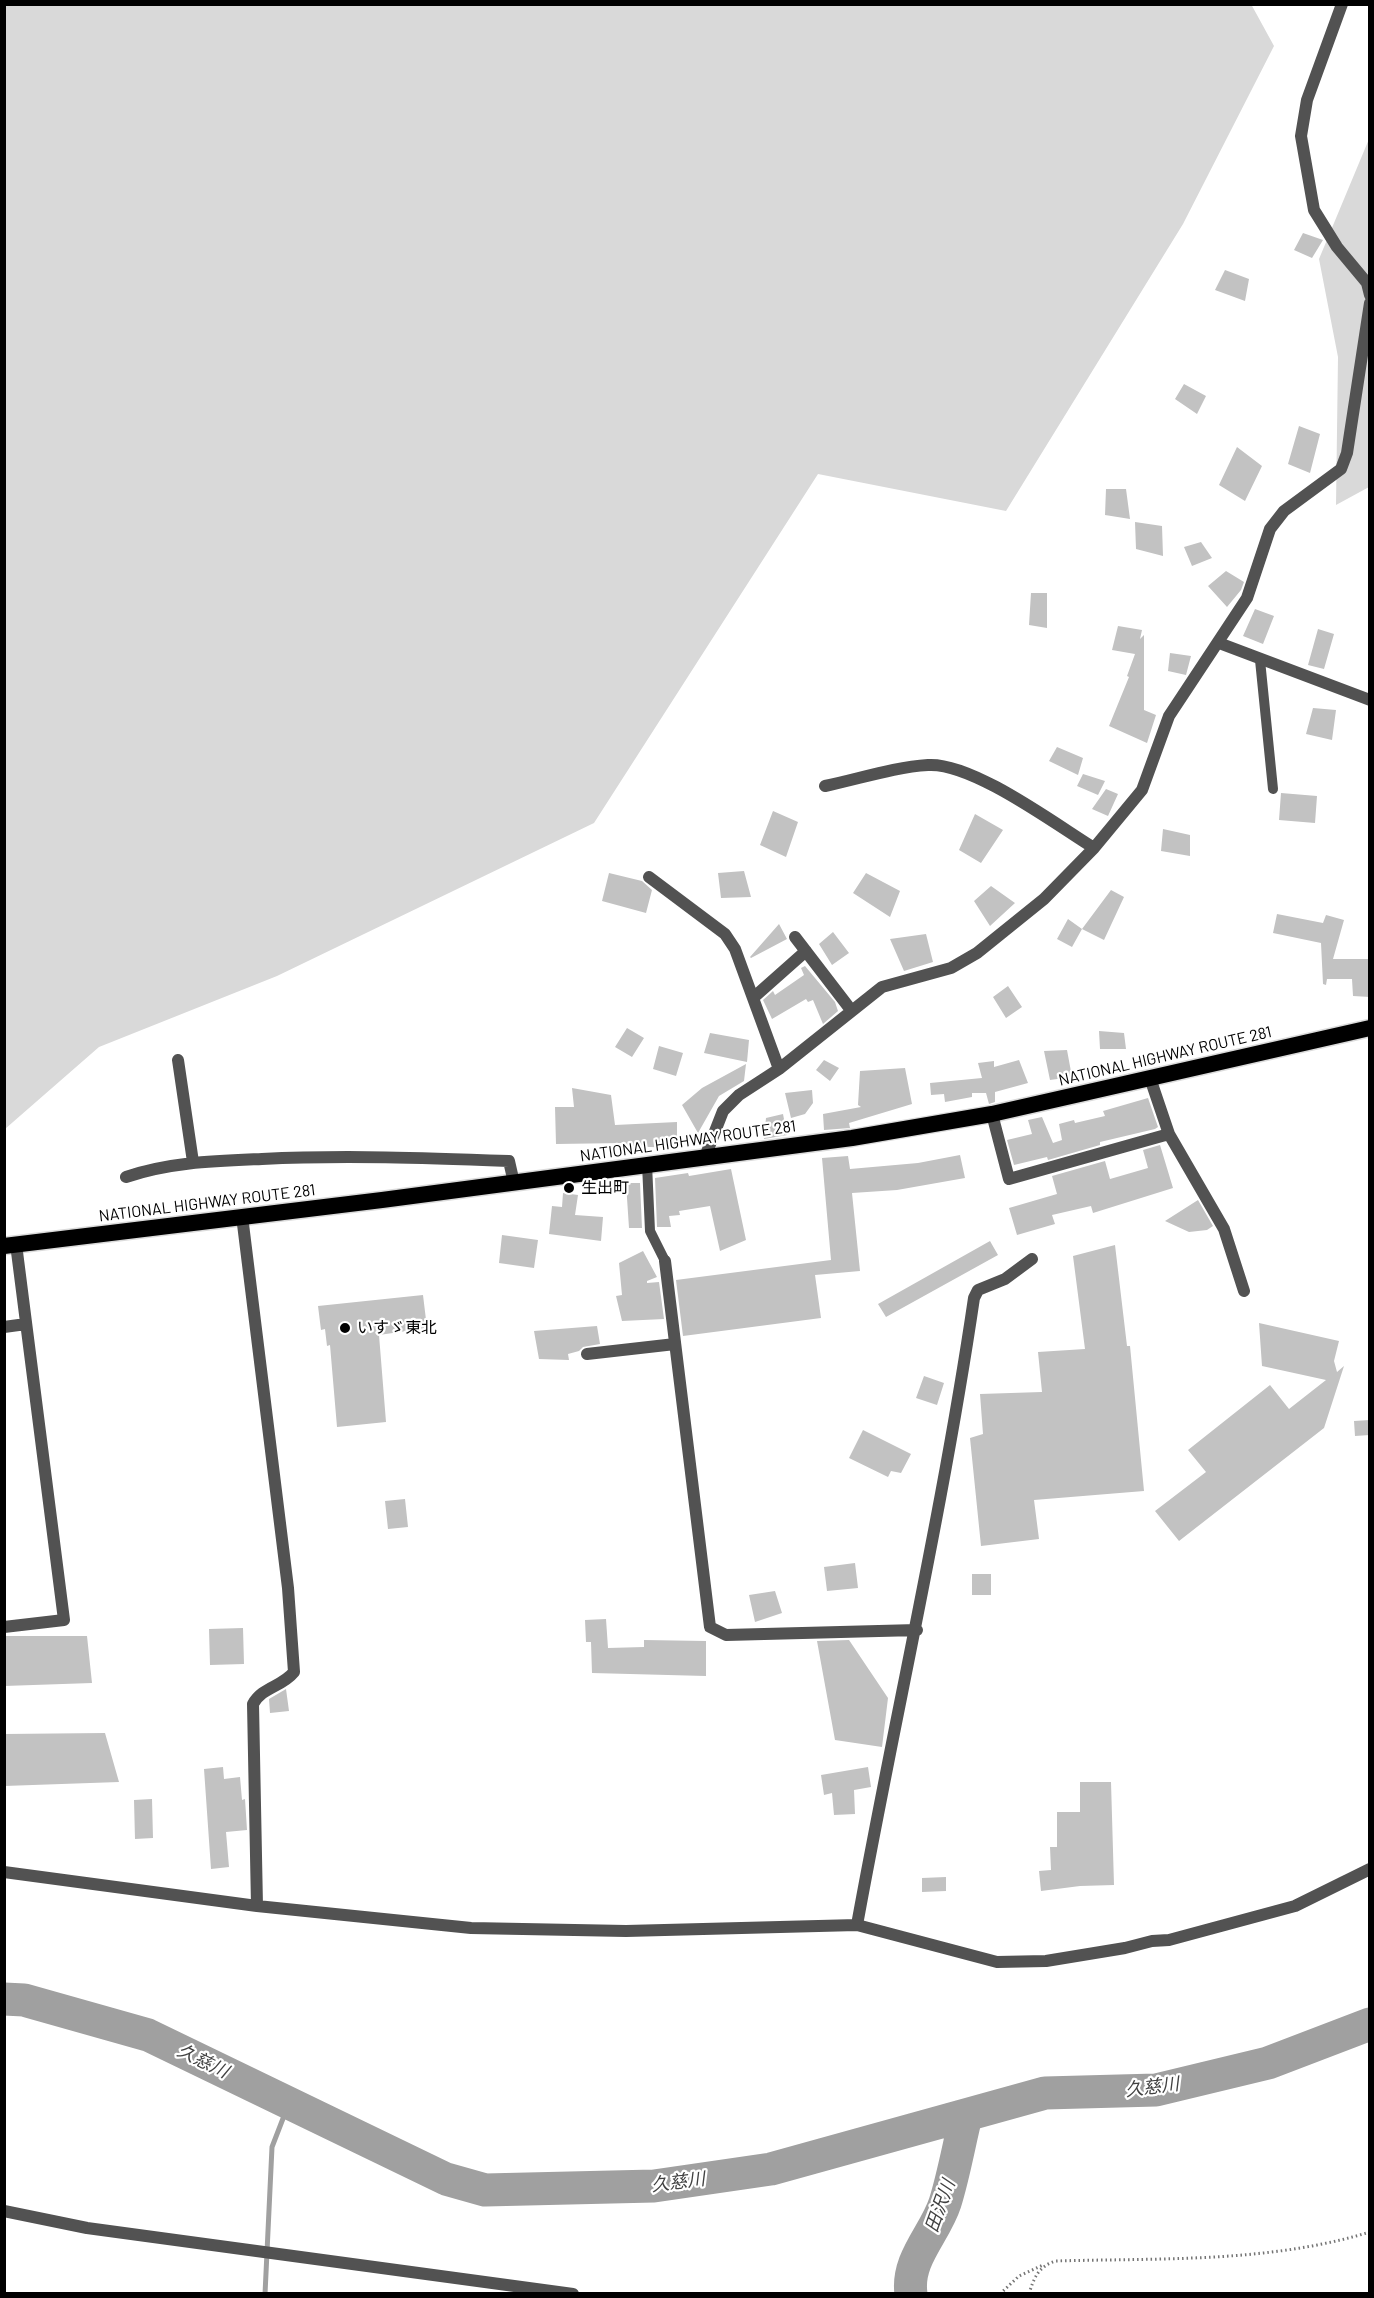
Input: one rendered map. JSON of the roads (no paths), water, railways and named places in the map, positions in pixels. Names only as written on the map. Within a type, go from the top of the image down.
[{"type":"highway","name":"NATIONAL HIGHWAY ROUTE 281","points":[[10,1245],[513,1183],[852,1138],[992,1114],[1370,1028]]},
{"type":"street","points":[[1342,4],[1307,100],[1301,136],[1314,210],[1337,247],[1367,283],[1370,295]]},
{"type":"street","points":[[705,1157],[723,1111],[739,1095],[778,1069],[882,987],[951,968],[977,953],[1044,899],[1094,848],[1142,790],[1169,716],[1247,598],[1270,529],[1284,512],[1341,469],[1347,453],[1370,303]]},
{"type":"street","points":[[1219,643],[1370,700]]},
{"type":"street","points":[[825,786],[928,765],[950,766],[977,777],[1094,848]]},
{"type":"street","points":[[649,877],[725,934],[735,949],[778,1069]]},
{"type":"street","points":[[795,937],[851,1010]]},
{"type":"street","points":[[753,998],[806,951]]},
{"type":"street","points":[[178,1060],[193,1162]]},
{"type":"street","points":[[1150,1078],[1169,1134],[1224,1230],[1244,1291]]},
{"type":"street","points":[[992,1114],[1009,1179],[1169,1134]]},
{"type":"street","points":[[126,1176],[156,1167],[193,1162],[365,1157],[509,1161],[513,1183]]},
{"type":"street","points":[[242,1216],[287,1583],[294,1672],[287,1680],[258,1693],[253,1704],[257,1906]]},
{"type":"street","points":[[4,1627],[64,1620],[26,1324],[10,1245]]},
{"type":"street","points":[[663,1256],[710,1627],[726,1635],[917,1630]]},
{"type":"street","points":[[858,1925],[887,1763],[917,1630],[974,1298],[978,1290],[1005,1279],[1032,1259]]},
{"type":"street","points":[[4,1328],[26,1324]]},
{"type":"street","points":[[586,1354],[675,1344]]},
{"type":"street","points":[[4,1872],[257,1906],[402,1922],[542,1930],[650,1931],[858,1925],[997,1962],[1046,1961],[1125,1948],[1152,1941],[1169,1940],[1295,1906],[1370,1869]]},
{"type":"street","points":[[4,2211],[87,2228],[566,2293]]},
{"type":"lane","points":[[1260,660],[1273,789]]},
{"type":"lane","points":[[647,1164],[650,1231],[663,1256]]},
{"type":"waterway","name":"久慈川","points":[[4,1999],[24,2000],[148,2035],[446,2179],[485,2190],[654,2186],[771,2169],[1045,2093],[1156,2090],[1268,2063],[1370,2024]]},
{"type":"waterway","points":[[265,2294],[272,2147],[289,2103]]},
{"type":"waterway","name":"田沢川","points":[[911,2294],[911,2281],[917,2258],[945,2203],[966,2116]]},
{"type":"place","name":"生出町","points":[[569,1188]]},
{"type":"place","name":"いすゞ東北","points":[[345,1328]]}]
